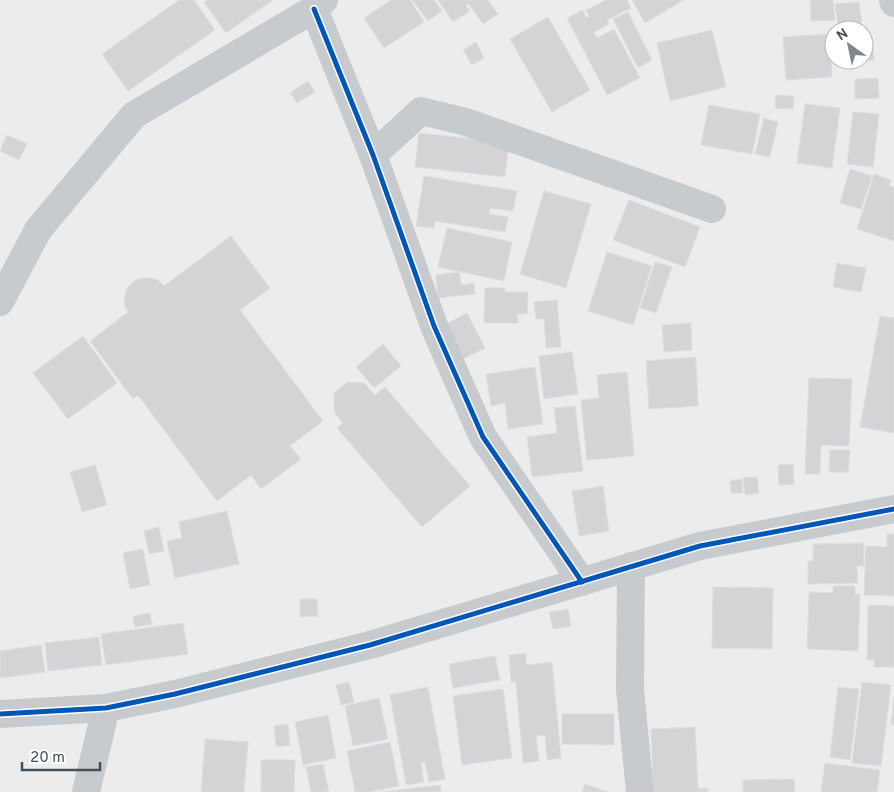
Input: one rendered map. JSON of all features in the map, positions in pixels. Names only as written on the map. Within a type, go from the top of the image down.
[{"type":"street","points":[[0,302],[38,230],[134,115],[319,4],[434,326],[483,437],[582,582]]},
{"type":"street","points":[[373,155],[420,111],[466,122],[712,209]]},
{"type":"street","points":[[0,714],[106,708],[175,694],[370,645],[700,546],[894,509]]},
{"type":"street","points":[[631,566],[630,690],[640,792]]},
{"type":"street","points":[[86,792],[106,708]]},
{"type":"building","points":[[179,0],[194,0],[215,30],[128,91],[102,54]]},
{"type":"building","points":[[207,0],[273,0],[226,33],[204,2]]},
{"type":"building","points":[[391,0],[410,0],[424,22],[384,48],[364,18]]},
{"type":"building","points":[[412,0],[434,0],[442,11],[428,21]]},
{"type":"building","points":[[438,0],[488,0],[498,14],[483,24],[468,3],[466,5],[470,11],[453,22]]},
{"type":"building","points":[[606,0],[627,0],[631,8],[607,20],[609,24],[594,32],[597,38],[614,29],[640,78],[607,95],[567,18],[583,10],[586,18],[589,16],[586,10]]},
{"type":"building","points":[[632,0],[684,0],[645,23]]},
{"type":"building","points":[[810,0],[833,0],[835,20],[811,21]]},
{"type":"building","points":[[859,2],[862,20],[837,20],[835,4]]},
{"type":"building","points":[[628,12],[652,60],[638,68],[613,19]]},
{"type":"building","points":[[548,17],[590,90],[552,112],[510,39]]},
{"type":"building","points":[[712,30],[726,87],[670,101],[657,43]]},
{"type":"building","points":[[824,34],[824,70],[832,70],[832,77],[786,80],[783,37]]},
{"type":"building","points":[[476,42],[484,58],[472,65],[463,50]]},
{"type":"building","points":[[878,78],[879,98],[855,99],[855,79]]},
{"type":"building","points":[[308,81],[315,92],[297,103],[290,93]]},
{"type":"building","points":[[776,95],[794,96],[793,109],[775,108]]},
{"type":"building","points":[[805,104],[840,108],[832,168],[797,163]]},
{"type":"building","points":[[709,105],[760,114],[752,154],[701,145]]},
{"type":"building","points":[[853,112],[879,114],[873,167],[847,164]]},
{"type":"building","points":[[764,118],[778,122],[770,157],[755,154]]},
{"type":"building","points":[[419,133],[509,143],[505,177],[415,167]]},
{"type":"building","points":[[7,135],[27,144],[19,160],[0,151]]},
{"type":"building","points":[[850,169],[872,176],[861,209],[840,203]]},
{"type":"building","points":[[874,174],[891,180],[889,186],[894,187],[894,241],[857,229]]},
{"type":"building","points":[[424,176],[517,191],[513,211],[490,208],[489,214],[508,217],[505,232],[435,221],[434,228],[416,226]]},
{"type":"building","points":[[544,191],[591,204],[566,288],[520,274]]},
{"type":"building","points":[[629,200],[700,227],[685,267],[613,240]]},
{"type":"building","points":[[447,228],[512,242],[504,281],[438,267]]},
{"type":"building","points":[[231,236],[270,288],[240,310],[323,421],[290,446],[301,459],[261,489],[251,475],[217,501],[138,395],[133,399],[90,341],[128,312],[124,304],[125,295],[128,287],[134,281],[150,278],[158,280],[164,286]]},
{"type":"building","points":[[607,252],[652,266],[633,325],[588,311]]},
{"type":"building","points":[[655,262],[672,267],[656,313],[640,308]]},
{"type":"building","points":[[837,263],[866,268],[861,292],[833,287]]},
{"type":"building","points":[[459,272],[461,285],[474,283],[475,294],[438,298],[436,275]]},
{"type":"building","points":[[485,288],[505,288],[505,292],[528,292],[527,314],[518,314],[518,323],[484,323]]},
{"type":"building","points":[[557,300],[561,347],[546,348],[544,319],[536,319],[534,302]]},
{"type":"building","points":[[467,313],[485,348],[463,359],[446,324]]},
{"type":"building","points":[[880,316],[894,318],[894,433],[860,427]]},
{"type":"building","points":[[691,323],[692,350],[664,352],[662,325]]},
{"type":"building","points":[[83,336],[117,383],[68,419],[33,373]]},
{"type":"building","points":[[383,344],[401,366],[374,388],[356,367]]},
{"type":"building","points":[[572,352],[578,394],[544,399],[539,356]]},
{"type":"building","points":[[696,357],[698,406],[649,409],[646,361]]},
{"type":"building","points":[[535,367],[543,424],[508,429],[505,403],[491,406],[486,374]]},
{"type":"building","points":[[627,372],[634,456],[587,460],[581,400],[599,398],[597,375]]},
{"type":"building","points":[[809,378],[852,379],[849,446],[821,445],[820,474],[805,474]]},
{"type":"building","points":[[348,382],[364,383],[375,395],[385,387],[470,486],[422,527],[337,428],[343,423],[334,412],[334,393]]},
{"type":"building","points":[[575,406],[583,471],[532,477],[527,437],[557,433],[554,408]]},
{"type":"building","points":[[830,450],[850,450],[848,472],[829,472]]},
{"type":"building","points":[[793,464],[794,484],[779,485],[778,465]]},
{"type":"building","points":[[95,465],[107,505],[82,512],[70,472]]},
{"type":"building","points":[[757,477],[759,493],[745,495],[743,478]]},
{"type":"building","points":[[742,479],[743,493],[731,493],[730,481]]},
{"type":"building","points":[[603,486],[609,531],[579,536],[572,491]]},
{"type":"building","points":[[227,511],[239,564],[175,578],[167,541],[182,538],[179,522]]},
{"type":"building","points":[[159,527],[164,551],[149,554],[144,531]]},
{"type":"building","points":[[887,534],[894,534],[894,596],[864,595],[866,546],[887,547]]},
{"type":"building","points":[[864,543],[864,566],[857,566],[858,583],[808,584],[808,561],[813,561],[813,544]]},
{"type":"building","points":[[143,549],[150,585],[130,589],[123,553]]},
{"type":"building","points":[[833,586],[855,586],[855,594],[860,594],[858,651],[807,649],[809,592],[833,593]]},
{"type":"building","points":[[713,587],[773,588],[772,649],[712,648]]},
{"type":"building","points":[[300,599],[317,599],[318,616],[300,617]]},
{"type":"building","points":[[868,605],[894,606],[894,667],[874,667],[874,660],[867,660]]},
{"type":"building","points":[[568,609],[571,626],[553,629],[549,612]]},
{"type":"building","points":[[150,613],[152,624],[135,627],[133,616]]},
{"type":"building","points":[[183,623],[188,654],[106,665],[101,634]]},
{"type":"building","points":[[99,637],[102,665],[48,671],[45,643]]},
{"type":"building","points":[[41,645],[45,672],[0,678],[0,651]]},
{"type":"building","points":[[526,653],[526,665],[552,662],[561,758],[547,760],[545,735],[536,736],[539,761],[523,763],[516,682],[511,682],[509,655]]},
{"type":"building","points":[[495,656],[500,680],[453,688],[449,664]]},
{"type":"building","points":[[349,682],[354,702],[341,705],[336,685]]},
{"type":"building","points":[[862,682],[891,685],[881,766],[852,763]]},
{"type":"building","points":[[428,687],[445,779],[429,782],[425,762],[421,763],[424,782],[406,785],[390,695]]},
{"type":"building","points":[[838,687],[859,689],[850,760],[830,757]]},
{"type":"building","points":[[503,689],[512,758],[462,765],[453,696]]},
{"type":"building","points":[[894,697],[894,725],[891,725]]},
{"type":"building","points":[[379,698],[388,739],[353,746],[345,706]]},
{"type":"building","points":[[562,714],[614,714],[614,745],[562,744]]},
{"type":"building","points":[[328,715],[336,758],[303,765],[295,722]]},
{"type":"building","points":[[288,724],[290,745],[276,747],[274,726]]},
{"type":"building","points":[[695,727],[698,789],[708,788],[708,792],[647,792],[647,783],[653,783],[651,729]]},
{"type":"building","points":[[205,739],[248,742],[244,792],[201,792]]},
{"type":"building","points":[[390,742],[399,786],[369,792],[355,792],[347,751]]},
{"type":"building","points":[[261,760],[295,760],[294,792],[261,792]]},
{"type":"building","points":[[825,763],[880,770],[877,792],[821,792]]},
{"type":"building","points":[[323,764],[329,792],[311,792],[306,767]]},
{"type":"building","points":[[794,779],[795,792],[743,792],[743,780]]},
{"type":"building","points":[[585,784],[608,792],[582,792]]},
{"type":"building","points":[[440,785],[441,792],[381,792]]},
{"type":"cycle path","points":[[314,9],[373,155],[434,326],[483,437],[582,582]]},
{"type":"cycle path","points":[[0,714],[106,708],[175,694],[370,645],[700,546],[894,509]]}]
